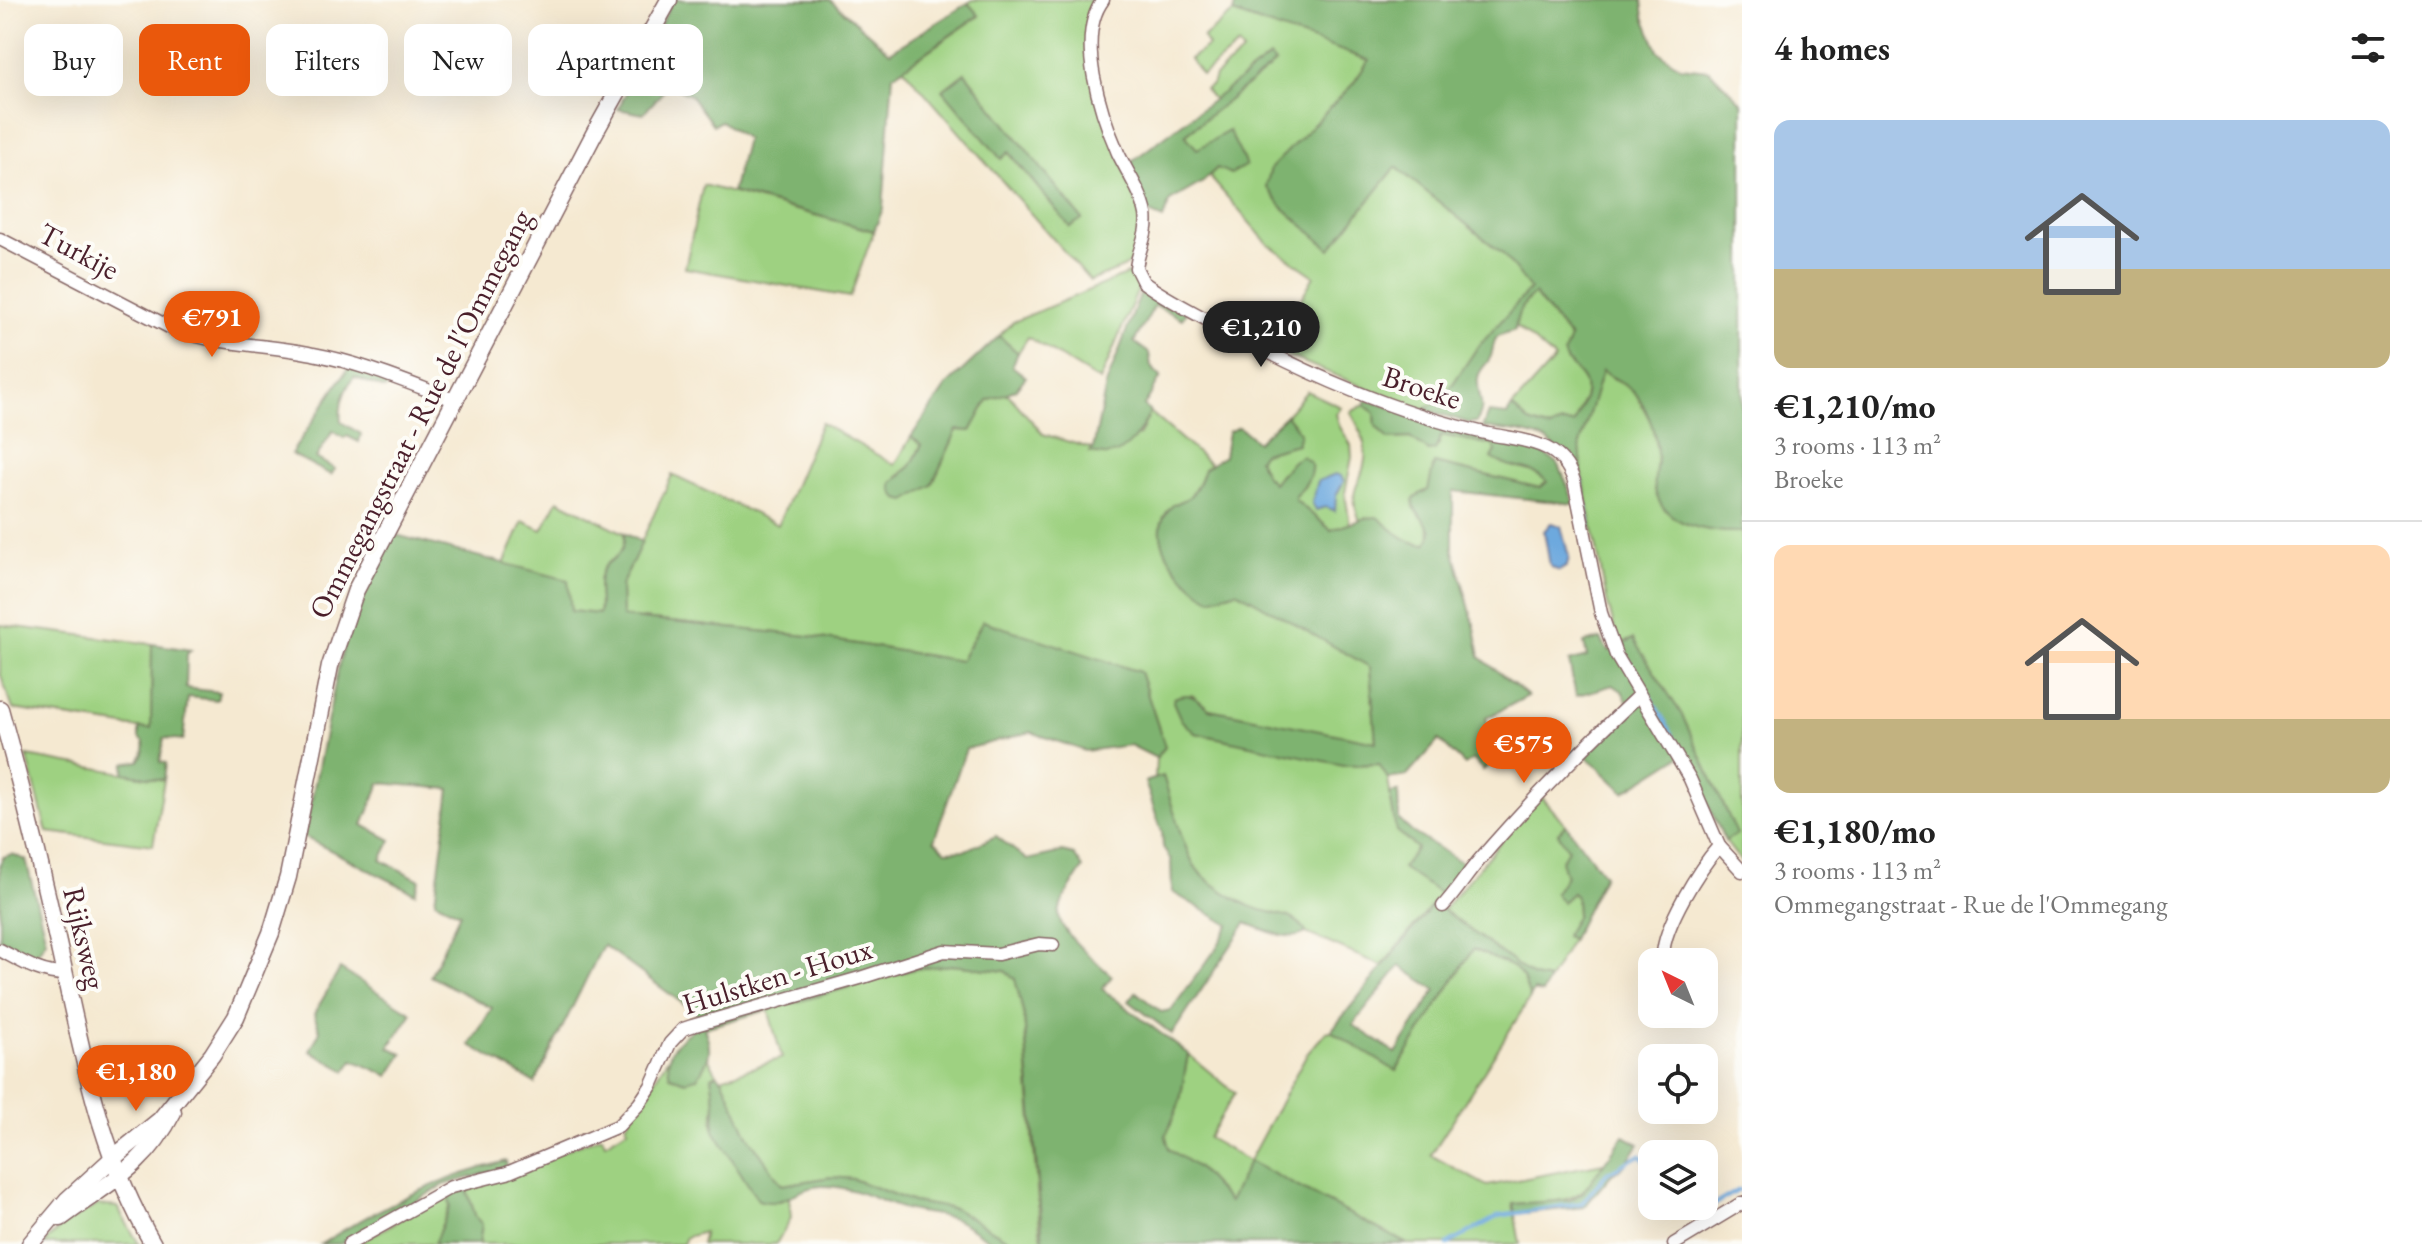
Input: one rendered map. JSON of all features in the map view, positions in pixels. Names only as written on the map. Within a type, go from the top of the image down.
[{"type":"main road","name":"Ommegangstraat - Rue de l'Ommegang","points":[[33,1240],[67,1200],[160,1120],[230,1026],[271,933],[293,856],[330,666],[341,628],[378,545],[618,89],[669,0]]},
{"type":"main road","name":"Rijksweg","points":[[0,709],[103,1136],[132,1207],[153,1244]]},
{"type":"main road","name":"Ommegangstraat - Rue de l'Ommegang","points":[[33,1240],[120,1178],[144,1155],[161,1134],[183,1092]]},
{"type":"street","name":"Broeke","points":[[1103,0],[1091,26],[1092,56],[1102,113],[1145,210],[1146,232],[1136,268],[1143,282],[1281,360],[1326,379],[1394,407],[1476,431],[1540,444],[1558,455],[1574,481],[1601,613],[1616,655],[1690,779],[1719,846],[1742,871]]},
{"type":"street","name":"Turkije","points":[[0,239],[146,316],[203,340],[324,356],[454,400]]},
{"type":"street","points":[[1443,906],[1479,860],[1573,757],[1639,695]]},
{"type":"street","points":[[1663,948],[1663,941],[1701,866],[1719,846]]},
{"type":"street","name":"Hulstken - Houx","points":[[349,1244],[451,1187],[507,1173],[618,1126],[639,1104],[651,1086],[670,1043],[683,1029],[944,951],[998,954],[1039,944],[1053,945]]},
{"type":"street","points":[[0,950],[36,969],[65,974]]},
{"type":"street","points":[[1674,1244],[1742,1203]]},
{"type":"green space","points":[[673,0],[830,0],[890,52],[968,3],[979,15],[893,75],[883,208],[874,231],[732,192],[746,139],[721,121],[713,125],[691,96],[703,96],[703,24],[661,24]]},
{"type":"green space","points":[[973,0],[1099,0],[1087,20],[1088,51],[1142,224],[1135,257],[1123,268],[1090,281],[903,68],[979,16],[968,3]],"holes":[[[965,73],[1081,219],[1070,226],[1008,152],[943,90]]]},
{"type":"green space","points":[[1236,0],[1642,0],[1644,17],[1658,51],[1680,67],[1709,70],[1742,103],[1742,532],[1703,529],[1678,520],[1668,512],[1655,490],[1656,445],[1648,415],[1634,391],[1602,371],[1580,444],[1582,471],[1576,472],[1557,449],[1536,436],[1482,428],[1489,413],[1507,415],[1512,407],[1529,422],[1550,429],[1562,423],[1574,424],[1582,405],[1584,380],[1564,354],[1570,338],[1534,294],[1520,310],[1515,330],[1497,337],[1490,359],[1480,372],[1481,411],[1476,422],[1469,423],[1423,409],[1442,400],[1477,348],[1530,289],[1503,254],[1396,167],[1330,249],[1281,206],[1266,186],[1271,168],[1353,84],[1369,60],[1233,13]]},
{"type":"green space","points":[[1233,13],[1369,60],[1353,84],[1395,166],[1503,254],[1531,289],[1477,348],[1442,400],[1423,409],[1402,403],[1272,349],[1314,276],[1268,244],[1209,176],[1217,168],[1229,131],[1197,150],[1185,135],[1275,63],[1269,57],[1214,100],[1205,89],[1243,52],[1238,46],[1202,75],[1190,59],[1208,46],[1203,38]]},
{"type":"green space","points":[[1270,57],[1275,63],[1185,135],[1197,149],[1229,131],[1246,165],[1231,174],[1217,168],[1203,182],[1170,201],[1163,219],[1149,213],[1127,165]]},
{"type":"green space","points":[[965,73],[1082,219],[1070,227],[1009,152],[1001,159],[943,90]]},
{"type":"green space","points":[[625,96],[659,96],[643,114],[618,109]]},
{"type":"green space","points":[[703,185],[874,231],[850,297],[685,268]]},
{"type":"green space","points":[[1132,272],[1140,285],[1100,381],[1028,337],[1018,353],[999,336],[1013,322]]},
{"type":"green space","points":[[1142,290],[1186,313],[1182,319],[1155,305],[1134,342],[1149,353],[1151,367],[1161,377],[1144,406],[1150,412],[1128,446],[1111,455],[1090,452],[1106,385]]},
{"type":"green space","points":[[1534,294],[1570,338],[1567,362],[1585,384],[1586,390],[1574,424],[1562,423],[1550,429],[1529,422],[1512,407],[1555,359],[1516,326],[1521,308]]},
{"type":"green space","points":[[999,336],[1018,353],[1012,366],[1026,377],[1015,390],[988,400],[971,431],[957,430],[932,485],[906,501],[898,499],[892,490],[892,483],[911,466],[922,445],[911,437],[947,385]]},
{"type":"green space","points":[[349,367],[391,382],[385,389],[354,377],[350,382],[342,404],[341,422],[361,434],[359,442],[333,431],[316,458],[335,469],[331,475],[291,454]]},
{"type":"green space","points":[[1601,371],[1635,392],[1652,424],[1657,452],[1655,490],[1729,532],[1742,532],[1742,863],[1725,841],[1736,834],[1633,639],[1619,644],[1607,601],[1581,467],[1580,444]]},
{"type":"green space","points":[[1307,391],[1341,407],[1336,414],[1351,445],[1352,457],[1345,493],[1350,525],[1331,530],[1295,500],[1305,486],[1281,474],[1273,483],[1265,475],[1258,459],[1263,453],[1297,444],[1300,433],[1286,415]]},
{"type":"green space","points":[[999,394],[1008,394],[1043,434],[1093,449],[1091,452],[1140,435],[1150,412],[1210,464],[1204,469],[1200,482],[1190,496],[1175,563],[1184,578],[1228,594],[1237,591],[1370,667],[1376,743],[1209,709],[1192,695],[1175,698],[1343,765],[1380,764],[1388,779],[1396,831],[1417,848],[1403,868],[1441,894],[1382,966],[1306,933],[1289,917],[1247,905],[1201,874],[1189,856],[1163,776],[1155,779],[1156,758],[1165,747],[1140,672],[984,622],[960,661],[808,636],[622,617],[621,586],[672,475],[778,525],[821,423],[895,465],[911,437],[922,444],[911,466],[898,476],[932,485],[957,430],[971,431],[988,400]]},
{"type":"green space","points":[[1366,400],[1543,453],[1559,465],[1575,504],[1453,491],[1453,548],[1480,657],[1528,696],[1486,718],[1491,735],[1480,741],[1494,761],[1483,770],[1473,759],[1465,765],[1439,740],[1407,776],[1388,779],[1379,764],[1343,765],[1195,733],[1181,720],[1173,702],[1174,698],[1189,695],[1209,709],[1376,742],[1370,667],[1237,591],[1211,599],[1179,571],[1163,545],[1163,518],[1172,506],[1192,494],[1204,469],[1224,456],[1228,432],[1239,427],[1257,442],[1286,415],[1300,433],[1297,444],[1263,453],[1258,459],[1265,475],[1273,483],[1293,461],[1302,456],[1311,463],[1311,468],[1295,500],[1331,530],[1377,517],[1406,539],[1419,544],[1426,544],[1431,530],[1414,507],[1413,500],[1428,490],[1434,463],[1540,488],[1547,482],[1534,473],[1492,458],[1496,451],[1493,445],[1442,435],[1435,450],[1429,451],[1410,438],[1388,439],[1376,426],[1375,413],[1364,405]]},
{"type":"green space","points":[[1364,405],[1375,413],[1376,426],[1388,439],[1410,438],[1429,451],[1438,446],[1442,435],[1493,445],[1496,451],[1492,458],[1498,462],[1534,472],[1547,481],[1540,488],[1434,463],[1426,511],[1430,533],[1428,540],[1426,544],[1418,544],[1403,539],[1366,518],[1360,521],[1356,509],[1354,494],[1363,469],[1365,447],[1351,412]]},
{"type":"green space","points":[[558,500],[624,533],[622,550],[600,576],[599,614],[570,611],[504,564],[523,521],[542,530]]},
{"type":"green space","points":[[624,533],[642,542],[621,586],[622,617],[808,636],[960,661],[983,621],[1140,672],[1165,747],[1156,758],[1130,745],[1085,751],[1031,732],[966,749],[934,840],[946,851],[966,850],[996,836],[1027,860],[1062,852],[1074,855],[1083,868],[1062,902],[1060,921],[1080,947],[1112,976],[1102,989],[1188,1054],[1180,1101],[1166,1136],[1169,1149],[1198,1168],[1229,1202],[1249,1161],[1407,1244],[995,1244],[953,1219],[904,1209],[842,1188],[813,1187],[775,1202],[758,1200],[714,1131],[715,1102],[711,1076],[717,1074],[723,1080],[748,1136],[782,1185],[832,1177],[853,1179],[913,1202],[955,1209],[1019,1243],[1043,1242],[1024,1016],[1015,979],[1005,971],[952,965],[914,969],[704,1028],[709,1042],[705,1065],[697,1078],[686,1081],[670,1076],[669,1058],[675,1045],[701,1023],[697,1014],[603,945],[535,1083],[470,1045],[492,1008],[430,976],[460,913],[435,901],[450,789],[380,783],[363,825],[391,840],[381,860],[420,880],[415,893],[304,837],[339,664],[356,607],[392,534],[568,580],[571,611],[599,614],[600,576],[622,549]]},
{"type":"green space","points":[[0,625],[152,644],[151,730],[13,709],[0,673]]},
{"type":"green space","points":[[1601,639],[1608,651],[1633,639],[1682,715],[1737,834],[1725,841],[1684,754],[1624,792],[1581,751],[1630,707],[1622,691],[1613,685],[1576,696],[1569,662],[1587,657],[1584,643]]},
{"type":"green space","points":[[152,644],[191,650],[187,654],[186,688],[219,692],[217,700],[188,697],[183,740],[164,738],[160,762],[166,763],[164,780],[124,773],[125,763],[139,761],[144,752],[145,745],[139,738],[139,728],[151,729]]},
{"type":"green space","points":[[27,756],[164,780],[153,845],[47,832]]},
{"type":"green space","points":[[1163,776],[1189,856],[1201,874],[1247,905],[1289,917],[1306,933],[1284,936],[1246,923],[1172,1034],[1129,1001],[1136,992],[1161,1012],[1171,1010],[1216,949],[1229,925],[1172,892],[1171,861],[1163,847],[1162,832],[1145,782]]},
{"type":"green space","points":[[1398,792],[1399,820],[1412,832],[1466,865],[1441,894],[1402,868],[1417,848],[1396,831],[1390,793]]},
{"type":"green space","points":[[1540,795],[1566,825],[1558,833],[1568,849],[1563,867],[1566,876],[1555,893],[1572,893],[1576,897],[1577,915],[1565,936],[1572,939],[1549,980],[1533,977],[1443,910]]},
{"type":"green space","points":[[1566,825],[1604,875],[1572,939],[1565,936],[1577,915],[1576,897],[1572,893],[1562,902],[1555,893],[1566,876],[1561,861],[1568,849],[1558,833]]},
{"type":"green space","points":[[12,854],[26,860],[46,940],[35,957],[0,939],[0,864],[3,857]]},
{"type":"green space","points":[[1434,903],[1533,977],[1549,980],[1542,993],[1534,991],[1530,998],[1523,978],[1515,968],[1473,949],[1396,1071],[1331,1031]],"holes":[[[1400,966],[1436,990],[1396,1053],[1353,1025]]]},
{"type":"green space","points":[[1473,949],[1515,968],[1523,978],[1530,998],[1431,1155],[1487,1186],[1603,1163],[1587,1188],[1577,1195],[1554,1201],[1513,1204],[1520,1244],[1407,1244],[1249,1162],[1230,1203],[1198,1168],[1169,1149],[1166,1136],[1180,1101],[1188,1054],[1235,1093],[1208,1138],[1249,1161],[1306,1055],[1326,1032],[1331,1031],[1396,1071]]},
{"type":"green space","points":[[951,965],[1005,971],[1016,979],[1024,1016],[1043,1242],[1019,1243],[955,1209],[913,1202],[853,1179],[832,1177],[782,1185],[748,1136],[721,1078],[782,1058],[768,1009],[914,969]]},
{"type":"green space","points":[[340,969],[412,1013],[389,1047],[403,1054],[389,1076],[353,1060],[346,1071],[310,1051],[320,1031],[314,1014]]},
{"type":"green space","points":[[708,1057],[717,1074],[711,1076],[715,1102],[713,1124],[780,1201],[789,1197],[791,1218],[776,1244],[701,1244],[704,1232],[686,1237],[683,1244],[479,1244],[482,1224],[476,1218],[466,1187],[602,1136],[605,1143],[628,1129],[626,1125],[668,1058],[697,1078]]},
{"type":"green space","points":[[1624,1136],[1638,1143],[1624,1166],[1611,1175],[1584,1207],[1515,1214],[1513,1204],[1570,1200],[1582,1193]]},
{"type":"green space","points":[[506,1161],[507,1167],[444,1185],[340,1244],[321,1244],[410,1195]]},
{"type":"green space","points":[[466,1187],[476,1218],[482,1224],[479,1244],[434,1244],[450,1206],[448,1193]]},
{"type":"green space","points":[[448,1193],[450,1206],[434,1244],[357,1244]]},
{"type":"green space","points":[[98,1205],[117,1207],[139,1244],[43,1244],[61,1226]]},
{"type":"water","points":[[1335,474],[1344,481],[1336,496],[1335,511],[1325,507],[1316,510],[1312,503],[1318,481]]},
{"type":"water","points":[[1551,523],[1561,526],[1569,557],[1567,566],[1559,571],[1550,566],[1544,531]]},
{"type":"waterway","points":[[1580,478],[1589,527]]},
{"type":"waterway","points":[[1618,644],[1679,750]]},
{"type":"waterway","points":[[1448,1244],[1499,1216],[1582,1203],[1607,1173],[1638,1156]]},
{"type":"waterway","points":[[1718,1202],[1739,1190]]}]
